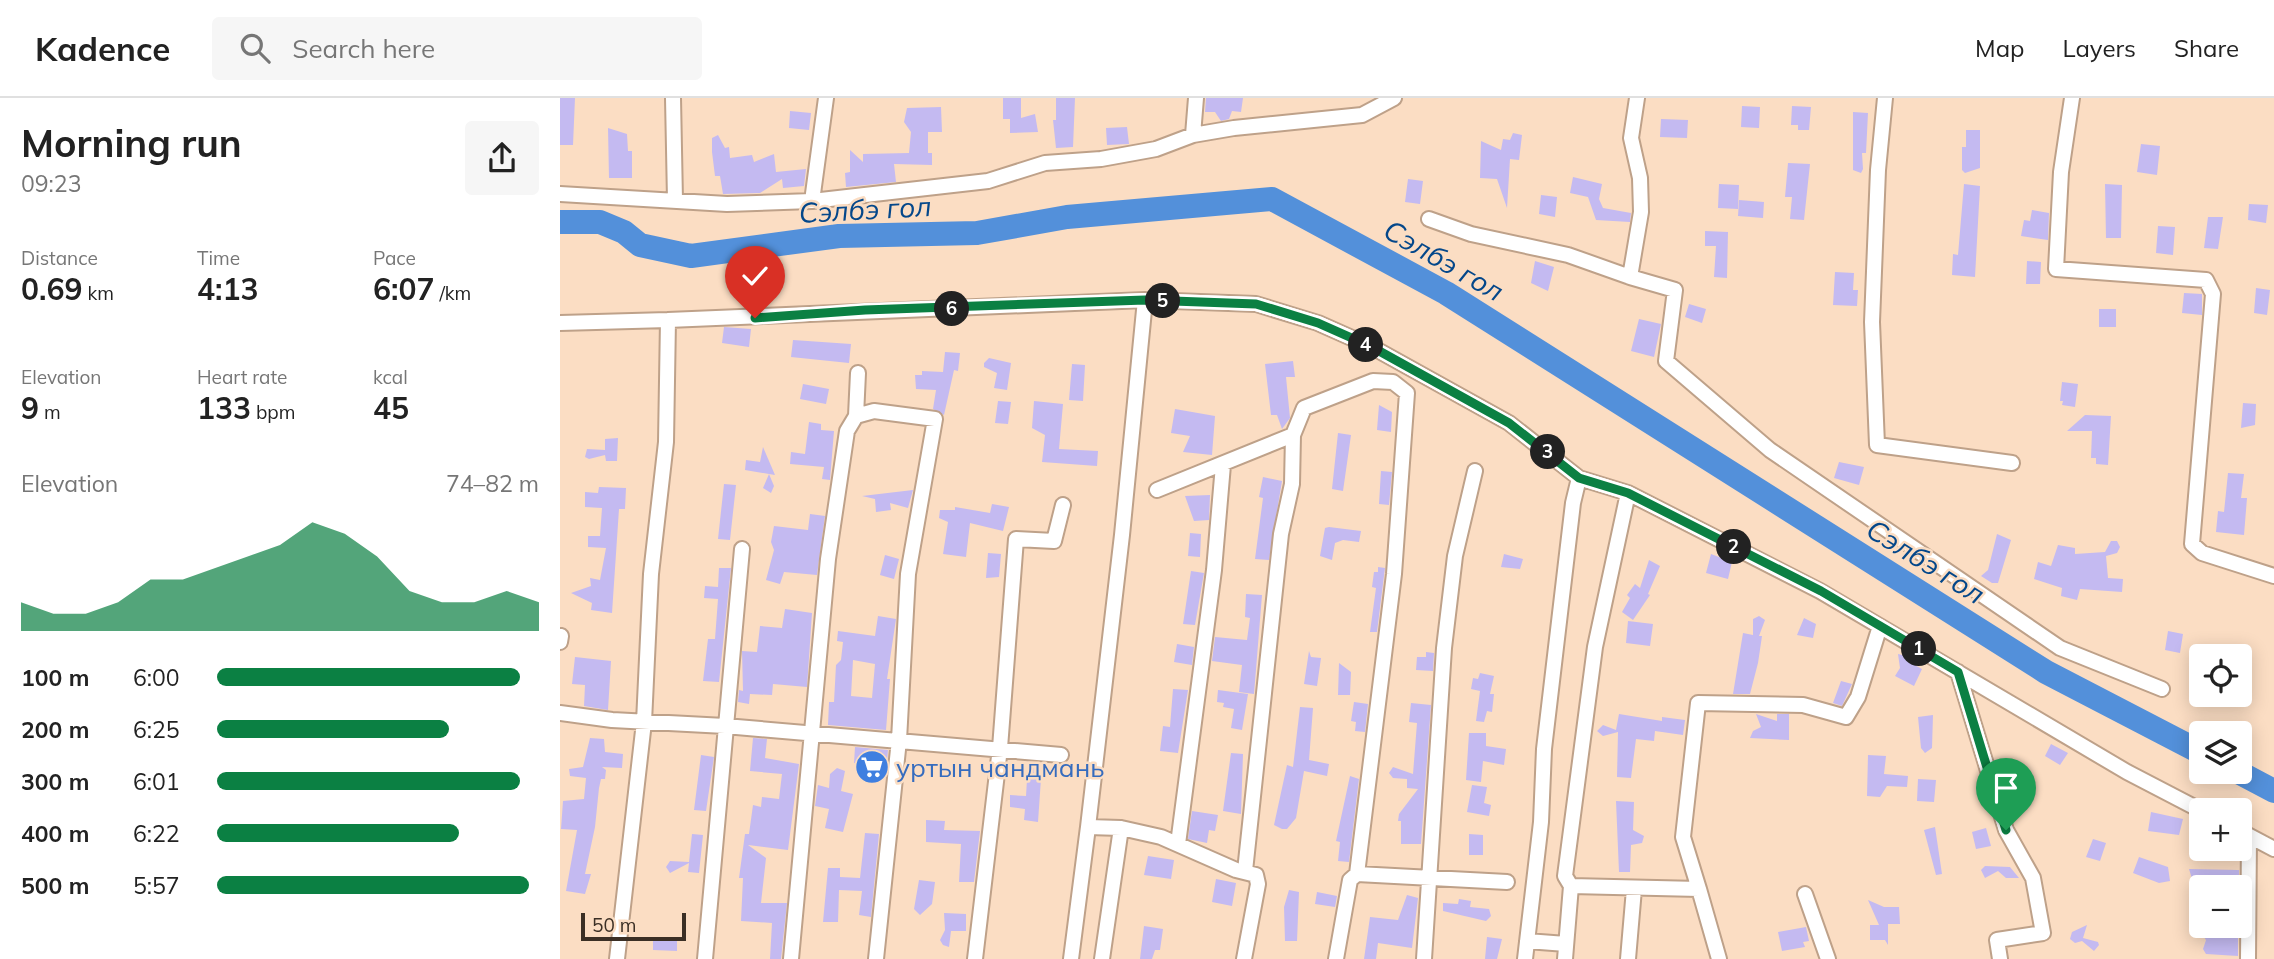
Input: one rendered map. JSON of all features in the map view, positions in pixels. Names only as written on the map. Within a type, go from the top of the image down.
[{"type":"street","points":[[673,98],[675,200]]},
{"type":"street","points":[[812,201],[826,98]]},
{"type":"street","points":[[1193,135],[1196,98]]},
{"type":"street","points":[[560,194],[753,205],[988,181],[1045,163],[1101,159],[1156,149],[1193,135],[1299,119],[1362,115],[1394,98]]},
{"type":"street","points":[[1630,277],[1641,212],[1640,178],[1631,138],[1637,98]]},
{"type":"street","points":[[1885,98],[1872,322],[1877,445],[2012,463]]},
{"type":"street","points":[[2072,98],[2061,172],[2056,269],[2206,280],[2213,294],[2192,544],[2202,553],[2274,576]]},
{"type":"street","points":[[1429,219],[1471,234],[1568,256],[1675,290],[1666,361],[1770,450],[2060,648],[2162,689]]},
{"type":"street","points":[[1071,959],[1122,535],[1145,300]]},
{"type":"street","points":[[560,323],[1145,300],[1256,304],[1318,323],[1372,347],[1509,423],[1579,478],[1628,493],[1821,591],[2127,772],[2189,804]]},
{"type":"street","points":[[617,959],[644,722],[651,574],[666,442],[668,320]]},
{"type":"street","points":[[791,959],[828,559],[847,431],[856,416],[858,373]]},
{"type":"street","points":[[1245,871],[1281,534],[1292,484],[1293,435],[1304,408],[1373,381],[1393,382],[1407,393],[1394,574],[1357,874],[1350,880],[1336,959]]},
{"type":"street","points":[[856,416],[874,411],[934,419],[908,574],[899,740],[876,959]]},
{"type":"street","points":[[1157,490],[1293,435]]},
{"type":"street","points":[[1178,844],[1214,570],[1223,465]]},
{"type":"street","points":[[1423,959],[1444,648],[1455,556],[1475,471]]},
{"type":"street","points":[[1525,959],[1541,822],[1544,749],[1573,503],[1579,478]]},
{"type":"street","points":[[1565,959],[1571,886],[1565,876],[1595,646],[1628,493]]},
{"type":"street","points":[[975,959],[1000,748],[1016,539],[1054,541],[1063,505]]},
{"type":"street","points":[[705,959],[742,549]]},
{"type":"street","points":[[1719,959],[1683,837],[1698,703],[1803,705],[1846,717],[1858,696],[1880,626]]},
{"type":"street","points":[[560,642],[561,636]]},
{"type":"street","points":[[1958,672],[2003,820],[2033,878],[2043,933],[1997,940],[2000,959]]},
{"type":"street","points":[[560,713],[1061,755]]},
{"type":"street","points":[[1088,827],[1121,828],[1161,837],[1236,870],[1256,875],[1258,884],[1244,959]]},
{"type":"street","points":[[1102,959],[1121,828]]},
{"type":"street","points":[[2252,837],[2274,849]]},
{"type":"street","points":[[2245,861],[2248,959]]},
{"type":"street","points":[[1357,874],[1507,882]]},
{"type":"street","points":[[1571,886],[1699,889]]},
{"type":"street","points":[[1628,959],[1634,889]]},
{"type":"street","points":[[1805,894],[1828,959]]},
{"type":"street","points":[[1527,941],[1566,944]]},
{"type":"building","points":[[560,98],[575,98],[573,145],[560,145]]},
{"type":"building","points":[[1003,98],[1021,98],[1021,118],[1035,114],[1038,132],[1010,133],[1010,119],[1003,119]]},
{"type":"building","points":[[1056,98],[1075,98],[1073,147],[1056,148],[1053,120],[1056,120]]},
{"type":"building","points":[[1206,98],[1243,98],[1241,112],[1232,111],[1229,119],[1221,121],[1215,112],[1205,112]]},
{"type":"building","points":[[1742,106],[1760,107],[1759,128],[1741,127]]},
{"type":"building","points":[[1792,106],[1811,107],[1809,130],[1798,130],[1798,125],[1791,125]]},
{"type":"building","points":[[941,107],[942,132],[928,132],[928,153],[932,153],[932,165],[894,164],[896,182],[846,187],[845,173],[850,172],[850,150],[863,162],[863,154],[909,153],[911,132],[904,122],[907,108]]},
{"type":"building","points":[[790,111],[811,113],[809,130],[789,128]]},
{"type":"building","points":[[1853,112],[1868,113],[1866,153],[1862,153],[1861,173],[1853,170]]},
{"type":"building","points":[[1661,119],[1688,120],[1687,138],[1660,137]]},
{"type":"building","points":[[1127,127],[1129,144],[1107,145],[1106,128]]},
{"type":"building","points":[[608,128],[627,134],[628,151],[632,151],[632,178],[609,178]]},
{"type":"building","points":[[1966,130],[1980,130],[1980,168],[1965,173],[1962,170],[1962,147],[1966,147]]},
{"type":"building","points":[[1513,133],[1522,135],[1519,160],[1510,159],[1507,208],[1497,179],[1480,178],[1481,141],[1501,150],[1503,139],[1510,140]]},
{"type":"building","points":[[718,135],[725,148],[729,147],[730,158],[752,155],[754,162],[774,154],[776,172],[806,169],[804,186],[783,188],[782,179],[760,193],[723,194],[720,176],[715,176],[712,152],[712,138]]},
{"type":"building","points":[[2141,144],[2160,146],[2157,175],[2137,172]]},
{"type":"building","points":[[1788,163],[1810,164],[1804,220],[1790,219],[1792,197],[1785,197]]},
{"type":"building","points":[[1573,177],[1602,184],[1599,199],[1603,208],[1631,213],[1630,222],[1596,220],[1588,197],[1570,193]]},
{"type":"building","points":[[1408,179],[1423,181],[1420,204],[1405,202]]},
{"type":"building","points":[[1719,184],[1739,185],[1738,209],[1718,208]]},
{"type":"building","points":[[1964,184],[1980,186],[1975,277],[1952,275],[1953,254],[1958,255]]},
{"type":"building","points":[[2105,184],[2122,185],[2121,238],[2106,238]]},
{"type":"building","points":[[1541,195],[1557,197],[1555,217],[1539,214]]},
{"type":"building","points":[[1739,200],[1764,202],[1763,218],[1738,216]]},
{"type":"building","points":[[2249,204],[2268,205],[2266,223],[2248,220]]},
{"type":"building","points":[[2032,210],[2049,213],[2048,240],[2021,236],[2024,220],[2030,221]]},
{"type":"building","points":[[2208,217],[2223,217],[2218,249],[2204,248]]},
{"type":"building","points":[[2158,226],[2175,227],[2173,255],[2156,253]]},
{"type":"building","points":[[1705,231],[1728,232],[1727,278],[1714,277],[1716,246],[1705,246]]},
{"type":"building","points":[[1535,261],[1554,267],[1548,291],[1531,283]]},
{"type":"building","points":[[2027,261],[2041,262],[2040,284],[2026,284]]},
{"type":"building","points":[[1835,272],[1854,273],[1853,290],[1858,290],[1857,306],[1833,305]]},
{"type":"building","points":[[2256,288],[2270,290],[2267,315],[2254,313]]},
{"type":"building","points":[[2184,293],[2202,294],[2202,315],[2182,313]]},
{"type":"building","points":[[1689,304],[1706,309],[1702,323],[1685,317]]},
{"type":"building","points":[[2099,309],[2116,309],[2116,327],[2099,327]]},
{"type":"building","points":[[1639,319],[1661,324],[1654,357],[1631,351]]},
{"type":"building","points":[[724,327],[751,329],[749,347],[722,343]]},
{"type":"building","points":[[793,340],[851,344],[849,363],[791,357]]},
{"type":"building","points":[[945,352],[960,353],[958,371],[954,370],[944,415],[933,409],[936,390],[916,389],[915,375],[922,375],[922,371],[943,372]]},
{"type":"building","points":[[989,358],[1011,363],[1007,390],[994,388],[997,373],[984,367]]},
{"type":"building","points":[[1293,361],[1295,377],[1286,377],[1290,418],[1282,429],[1277,415],[1271,415],[1265,364]]},
{"type":"building","points":[[1072,364],[1085,365],[1083,401],[1069,400]]},
{"type":"building","points":[[2062,382],[2078,384],[2075,407],[2062,405]]},
{"type":"building","points":[[803,384],[829,389],[826,404],[800,399]]},
{"type":"building","points":[[998,401],[1011,402],[1008,424],[995,423]]},
{"type":"building","points":[[1034,401],[1063,404],[1059,449],[1098,451],[1097,466],[1042,462],[1045,435],[1032,428]]},
{"type":"building","points":[[2243,403],[2256,404],[2255,425],[2241,428]]},
{"type":"building","points":[[1379,405],[1392,412],[1391,432],[1377,430]]},
{"type":"building","points":[[1175,409],[1215,416],[1212,455],[1183,452],[1190,436],[1171,433]]},
{"type":"building","points":[[2085,415],[2111,416],[2108,465],[2096,464],[2096,458],[2091,458],[2092,431],[2067,431]]},
{"type":"building","points":[[809,422],[821,424],[821,430],[834,431],[830,480],[822,479],[824,467],[790,464],[791,452],[805,454]]},
{"type":"building","points":[[1338,433],[1351,435],[1343,491],[1332,489]]},
{"type":"building","points":[[618,438],[617,461],[606,461],[605,455],[589,459],[585,457],[587,449],[605,450],[605,439]]},
{"type":"building","points":[[763,447],[775,475],[745,470],[746,460],[760,462]]},
{"type":"building","points":[[1839,462],[1864,467],[1859,485],[1834,478]]},
{"type":"building","points":[[1381,471],[1392,472],[1389,505],[1379,504]]},
{"type":"building","points":[[2228,473],[2244,474],[2241,498],[2247,498],[2244,535],[2216,532],[2218,511],[2224,512]]},
{"type":"building","points":[[769,474],[774,486],[771,493],[763,488]]},
{"type":"building","points":[[1263,477],[1282,481],[1269,560],[1255,559]]},
{"type":"building","points":[[724,484],[736,485],[730,540],[718,539]]},
{"type":"building","points":[[599,487],[626,488],[625,509],[619,509],[612,613],[591,610],[592,603],[571,593],[591,586],[590,578],[600,580],[606,548],[588,547],[588,536],[600,536],[602,508],[585,507],[585,492],[598,493]]},
{"type":"building","points":[[913,490],[908,508],[890,503],[891,510],[876,512],[875,499],[862,496]]},
{"type":"building","points":[[1210,495],[1209,520],[1194,521],[1185,496]]},
{"type":"building","points":[[992,504],[1009,507],[1003,531],[970,523],[966,557],[943,554],[948,522],[939,518],[940,510],[955,510],[955,507],[990,513]]},
{"type":"building","points":[[810,514],[825,516],[817,575],[784,572],[780,584],[766,580],[774,550],[771,542],[774,526],[808,530]]},
{"type":"building","points":[[1325,528],[1361,531],[1359,542],[1343,540],[1335,543],[1332,560],[1320,556]]},
{"type":"building","points":[[1190,533],[1201,534],[1200,557],[1188,556]]},
{"type":"building","points":[[1997,534],[2011,540],[1998,583],[1992,583],[1981,576],[1988,570]]},
{"type":"building","points":[[2111,541],[2117,541],[2120,547],[2117,553],[2106,556],[2108,578],[2123,579],[2122,592],[2080,589],[2077,600],[2061,596],[2062,588],[2034,579],[2038,562],[2051,566],[2058,545],[2075,548],[2075,554],[2105,552]]},
{"type":"building","points":[[988,553],[1001,554],[999,577],[986,578]]},
{"type":"building","points":[[1504,554],[1523,559],[1520,569],[1501,567]]},
{"type":"building","points":[[1711,554],[1732,562],[1728,579],[1706,573]]},
{"type":"building","points":[[885,555],[899,559],[894,579],[880,575]]},
{"type":"building","points":[[1649,560],[1660,566],[1648,594],[1650,595],[1633,620],[1622,612],[1630,598],[1627,595],[1635,584],[1640,588]]},
{"type":"building","points":[[1378,567],[1385,568],[1377,632],[1370,632],[1376,588],[1372,587],[1374,572],[1378,572]]},
{"type":"building","points":[[719,568],[731,568],[719,682],[703,681],[708,639],[715,639],[718,599],[704,598],[705,586],[718,587]]},
{"type":"building","points":[[1191,571],[1204,573],[1195,625],[1183,624]]},
{"type":"building","points":[[1246,594],[1262,595],[1254,694],[1239,692],[1242,665],[1212,661],[1215,637],[1247,640],[1250,618],[1245,617]]},
{"type":"building","points":[[785,609],[812,613],[807,687],[773,684],[772,695],[750,694],[749,704],[738,702],[739,690],[743,691],[742,651],[757,652],[760,626],[782,628]]},
{"type":"building","points":[[878,616],[896,619],[887,679],[890,679],[886,730],[828,725],[829,702],[834,702],[836,665],[841,660],[843,642],[837,641],[838,631],[875,636]],"holes":[[[853,660],[875,664],[872,698],[851,696]]]},
{"type":"building","points":[[1759,616],[1765,620],[1759,636],[1762,636],[1758,663],[1750,694],[1733,694],[1743,633],[1753,635],[1753,619]]},
{"type":"building","points":[[1804,618],[1816,624],[1813,638],[1797,635]]},
{"type":"building","points":[[1628,621],[1653,624],[1650,646],[1626,643]]},
{"type":"building","points":[[2168,631],[2183,634],[2180,653],[2165,650]]},
{"type":"building","points":[[1177,644],[1194,647],[1192,665],[1174,662]]},
{"type":"building","points":[[1309,651],[1311,657],[1321,658],[1317,686],[1304,684]]},
{"type":"building","points":[[1426,652],[1434,653],[1433,671],[1416,670],[1417,657],[1426,657]]},
{"type":"building","points":[[1898,654],[1907,656],[1909,662],[1922,669],[1914,686],[1895,676],[1900,668]]},
{"type":"building","points":[[575,657],[611,661],[608,710],[584,706],[585,685],[572,684]]},
{"type":"building","points":[[1339,663],[1351,672],[1350,695],[1338,695]]},
{"type":"building","points":[[1480,673],[1494,676],[1490,694],[1494,694],[1492,712],[1487,711],[1484,722],[1476,721],[1480,691],[1471,689],[1473,678],[1478,679]]},
{"type":"building","points":[[1841,681],[1852,684],[1842,706],[1833,703]]},
{"type":"building","points":[[1173,689],[1188,690],[1178,753],[1160,751],[1163,726],[1170,727]]},
{"type":"building","points":[[1218,690],[1248,694],[1242,730],[1231,728],[1234,709],[1223,707],[1224,703],[1217,702]]},
{"type":"building","points":[[1354,702],[1368,704],[1365,732],[1355,731],[1356,722],[1351,721]]},
{"type":"building","points":[[1411,703],[1431,705],[1421,844],[1401,844],[1399,814],[1418,789],[1407,788],[1407,779],[1393,778],[1389,773],[1393,767],[1413,774],[1417,723],[1409,722]]},
{"type":"building","points":[[1300,707],[1313,708],[1309,760],[1329,764],[1327,776],[1304,771],[1296,818],[1287,829],[1282,829],[1274,825],[1287,765],[1293,767]]},
{"type":"building","points":[[1619,714],[1662,721],[1662,717],[1685,720],[1683,735],[1655,731],[1654,741],[1636,739],[1631,778],[1617,777],[1618,732],[1603,736],[1597,731],[1603,725],[1616,730]]},
{"type":"building","points":[[1756,714],[1777,721],[1777,714],[1789,714],[1789,740],[1750,738],[1753,731],[1761,727]]},
{"type":"building","points":[[1933,715],[1932,748],[1925,753],[1921,748],[1918,717]]},
{"type":"building","points":[[1469,733],[1486,733],[1486,746],[1506,749],[1504,765],[1483,761],[1481,782],[1466,780]]},
{"type":"building","points":[[590,738],[604,739],[605,752],[623,754],[622,768],[602,767],[606,770],[605,779],[601,779],[599,788],[595,827],[585,874],[591,874],[585,894],[566,891],[577,830],[561,829],[563,801],[584,799],[586,778],[570,776],[569,769],[583,767]]},
{"type":"building","points":[[753,738],[767,739],[765,758],[799,764],[788,850],[748,845],[766,858],[761,903],[787,903],[781,959],[770,959],[772,923],[741,921],[743,878],[739,878],[745,834],[749,834],[753,805],[761,807],[762,797],[779,799],[782,774],[750,771]]},
{"type":"building","points":[[2051,744],[2068,753],[2060,765],[2045,756]]},
{"type":"building","points":[[855,747],[888,750],[886,773],[873,772],[874,765],[854,763]]},
{"type":"building","points":[[1231,753],[1243,754],[1241,814],[1223,811]]},
{"type":"building","points":[[701,755],[714,757],[706,811],[694,810]]},
{"type":"building","points":[[1868,755],[1886,756],[1884,774],[1908,776],[1907,787],[1887,786],[1880,797],[1867,796]]},
{"type":"building","points":[[1028,763],[1042,764],[1038,822],[1024,820],[1025,809],[1010,807],[1010,795],[1026,796]]},
{"type":"building","points":[[837,768],[845,771],[841,791],[853,794],[843,832],[825,828],[829,809],[815,806],[818,785],[829,788],[830,774]]},
{"type":"building","points":[[1350,776],[1359,779],[1349,862],[1338,861],[1340,842],[1336,841]]},
{"type":"building","points":[[1918,779],[1936,780],[1934,802],[1917,801]]},
{"type":"building","points":[[1472,785],[1487,787],[1484,803],[1491,805],[1489,816],[1467,812]]},
{"type":"building","points":[[1616,801],[1634,802],[1633,830],[1644,836],[1642,843],[1631,845],[1630,872],[1619,872]]},
{"type":"building","points":[[1192,811],[1218,815],[1215,831],[1209,830],[1207,843],[1188,839]]},
{"type":"building","points":[[2151,812],[2183,819],[2179,835],[2148,831]]},
{"type":"building","points":[[926,820],[945,821],[944,830],[980,831],[974,882],[959,882],[961,844],[926,842]]},
{"type":"building","points":[[1935,827],[1942,874],[1936,875],[1924,830]]},
{"type":"building","points":[[1986,828],[1991,846],[1976,849],[1972,832]]},
{"type":"building","points":[[865,833],[879,834],[871,917],[859,915],[862,891],[839,890],[838,922],[823,922],[828,868],[840,868],[840,877],[860,878]]},
{"type":"building","points":[[692,834],[703,835],[699,873],[688,872],[689,863],[670,873],[666,867],[670,861],[689,862]]},
{"type":"building","points":[[1469,834],[1483,835],[1483,855],[1469,855]]},
{"type":"building","points":[[2093,839],[2106,843],[2100,861],[2086,857]]},
{"type":"building","points":[[1148,856],[1174,860],[1171,879],[1144,875]]},
{"type":"building","points":[[2139,857],[2168,867],[2170,881],[2159,883],[2133,873]]},
{"type":"building","points":[[1985,866],[2010,867],[2019,878],[2006,878],[1998,871],[1985,878],[1981,870]]},
{"type":"building","points":[[2189,869],[2239,870],[2239,875],[2191,875]]},
{"type":"building","points":[[1216,879],[1236,883],[1232,906],[1212,902]]},
{"type":"building","points":[[919,880],[935,882],[932,904],[920,915],[914,909]]},
{"type":"building","points":[[1289,890],[1299,892],[1297,941],[1285,941],[1284,907]]},
{"type":"building","points":[[1317,892],[1337,896],[1335,907],[1315,904]]},
{"type":"building","points":[[1407,895],[1418,898],[1412,948],[1378,943],[1376,959],[1364,959],[1370,917],[1398,920]]},
{"type":"building","points":[[1459,899],[1471,901],[1470,907],[1489,909],[1491,916],[1486,921],[1443,911],[1443,903],[1458,904]]},
{"type":"building","points":[[1868,900],[1884,907],[1899,907],[1900,924],[1888,924],[1888,945],[1885,940],[1870,940],[1870,925],[1879,925]]},
{"type":"building","points":[[944,913],[966,914],[966,931],[951,931],[949,947],[943,945],[940,940],[945,930]]},
{"type":"building","points":[[2087,925],[2083,938],[2098,942],[2099,945],[2094,951],[2082,941],[2075,943],[2070,939],[2072,932]]},
{"type":"building","points":[[1144,926],[1163,929],[1160,950],[1155,950],[1152,959],[1140,959]]},
{"type":"building","points":[[1806,927],[1809,941],[1803,942],[1805,947],[1782,951],[1778,932]]},
{"type":"building","points":[[1487,937],[1502,939],[1497,959],[1485,959]]},
{"type":"building","points":[[2205,938],[2238,938],[2238,956],[2206,954],[2203,949]]},
{"type":"building","points":[[653,939],[677,940],[677,951],[653,950]]},
{"type":"waterway","name":"Сэлбэ гол","points":[[560,222],[600,222],[624,232],[640,245],[691,256],[839,236],[977,233],[1067,217],[1272,199],[1446,293],[2046,672],[2189,746]]},
{"type":"waterway","name":"Сэлбэ гол","points":[[2252,779],[2274,791]]},
{"type":"place","name":"уртын чандмань","points":[[872,767]]},
{"type":"route","points":[[755,318],[865,310],[1145,300],[1256,304],[1318,323],[1372,347],[1509,423],[1579,478],[1628,493],[1821,591],[1958,672],[2006,830]]}]
